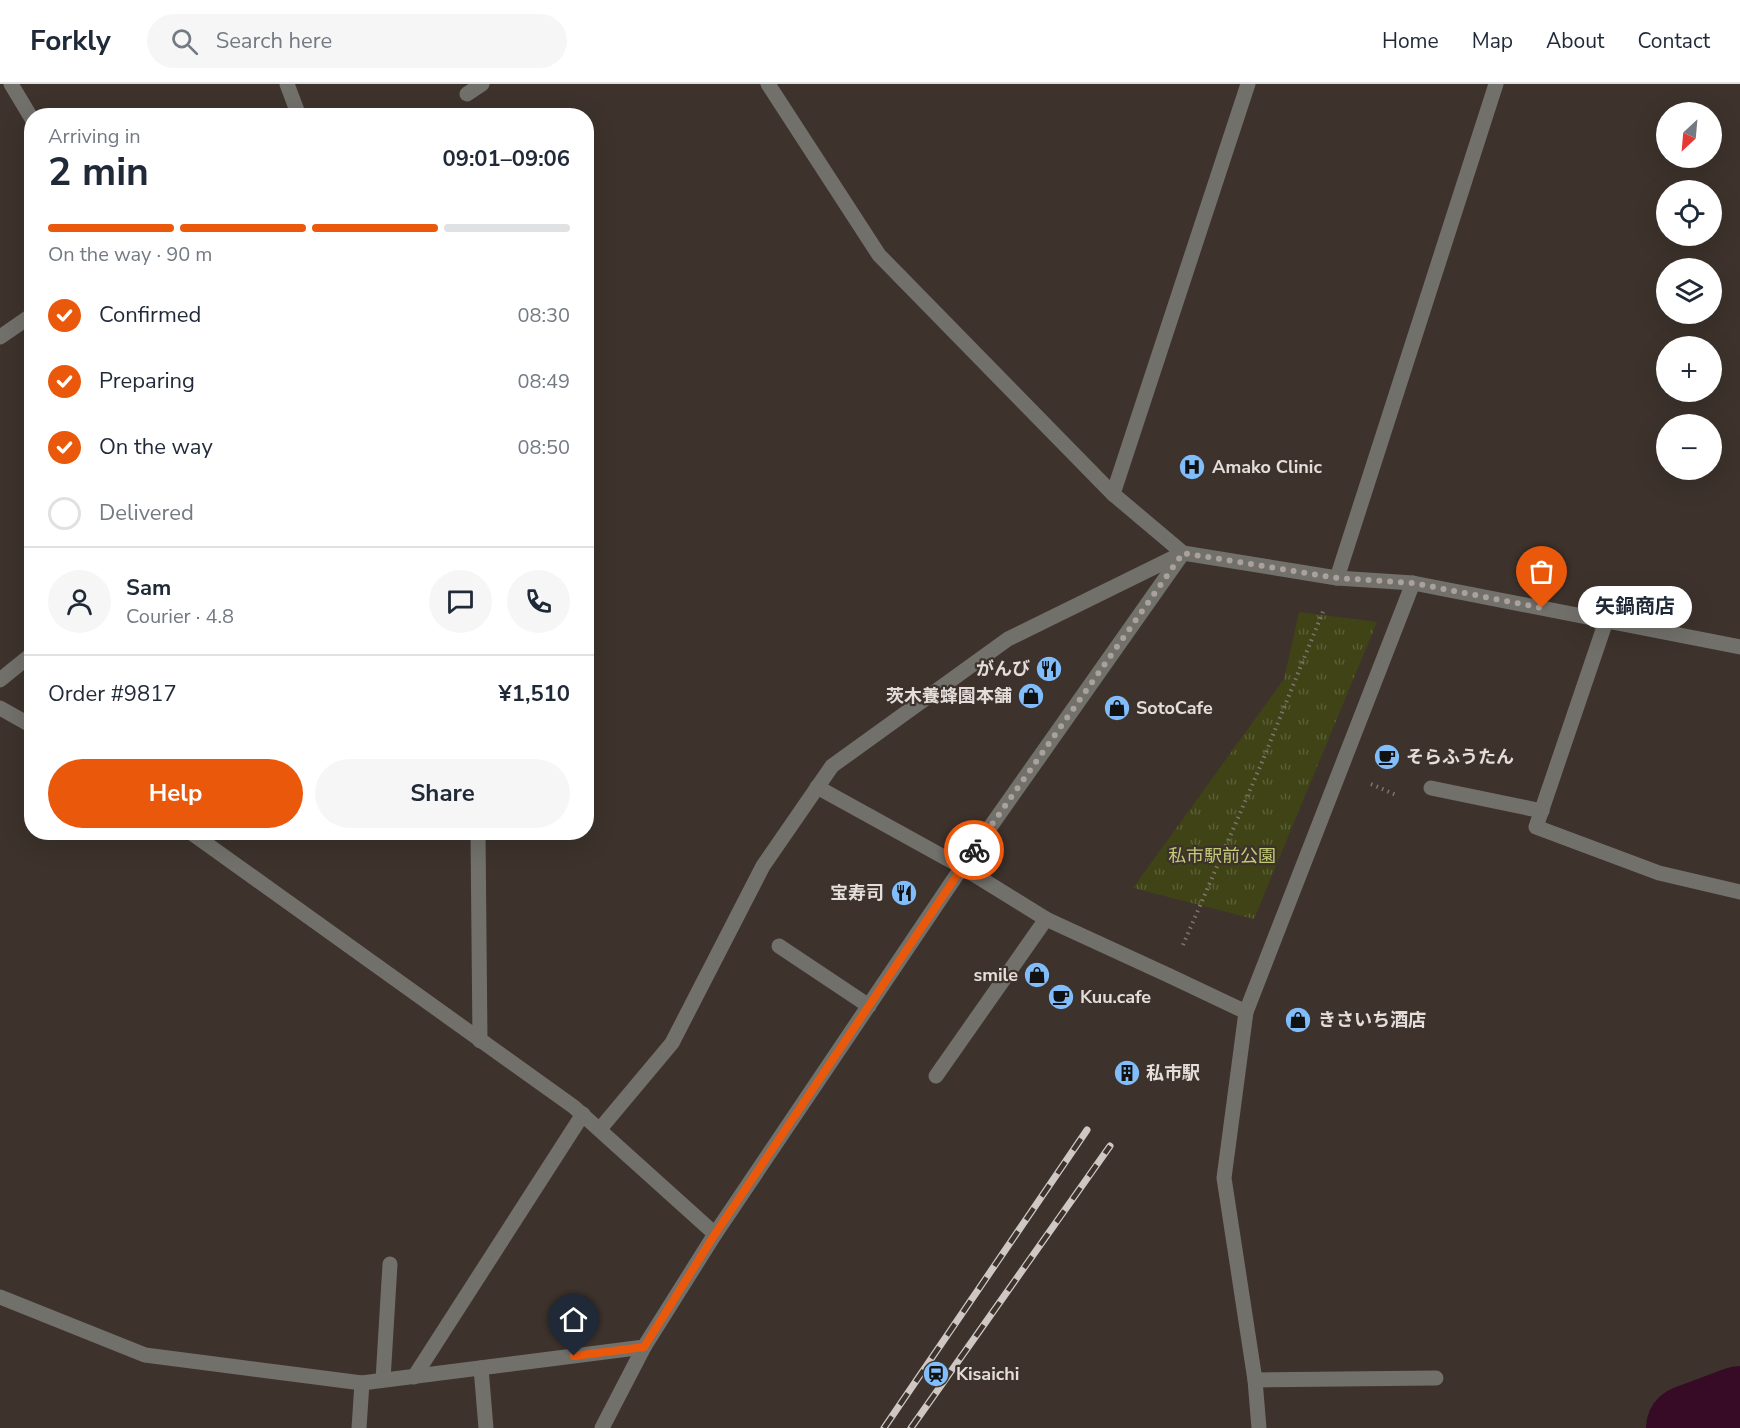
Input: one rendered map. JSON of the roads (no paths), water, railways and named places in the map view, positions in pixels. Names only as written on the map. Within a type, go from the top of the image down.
[{"type":"street","points":[[11,84],[25,108]]},
{"type":"street","points":[[287,84],[296,108]]},
{"type":"street","points":[[467,94],[482,84]]},
{"type":"street","points":[[768,84],[879,255],[1113,494],[1183,553],[1337,578],[1413,583],[1740,647]]},
{"type":"street","points":[[1113,494],[1248,84]]},
{"type":"street","points":[[1337,578],[1496,84]]},
{"type":"street","points":[[0,337],[24,320]]},
{"type":"street","points":[[600,1130],[672,1042],[763,867],[832,766],[1008,639],[1183,553]]},
{"type":"street","points":[[602,1428],[644,1347],[715,1234],[962,867],[1183,553]]},
{"type":"street","points":[[1259,1428],[1255,1380],[1224,1178],[1246,1012],[1413,583]]},
{"type":"street","points":[[1606,621],[1536,827],[1659,873],[1740,892]]},
{"type":"street","points":[[0,680],[24,660]]},
{"type":"street","points":[[0,708],[24,722]]},
{"type":"street","points":[[817,788],[962,867],[1046,919],[1246,1012]]},
{"type":"street","points":[[1431,788],[1542,811]]},
{"type":"street","points":[[201,840],[583,1114],[715,1234]]},
{"type":"street","points":[[478,840],[480,1041]]},
{"type":"street","points":[[936,1076],[1046,919]]},
{"type":"street","points":[[779,946],[869,1005]]},
{"type":"street","points":[[414,1377],[583,1114]]},
{"type":"street","points":[[383,1380],[390,1264]]},
{"type":"street","points":[[0,1297],[145,1355],[362,1383],[644,1347]]},
{"type":"street","points":[[481,1368],[486,1428]]},
{"type":"street","points":[[1255,1380],[1436,1378]]},
{"type":"street","points":[[359,1428],[362,1383]]},
{"type":"waterway","points":[[1689,1428],[1740,1409]]},
{"type":"railway","points":[[884,1428],[1087,1130]]},
{"type":"railway","points":[[911,1428],[1110,1146]]},
{"type":"place","name":"Amako Clinic","points":[[1192,467]]},
{"type":"place","name":"矢鍋商店","points":[[1542,608]]},
{"type":"place","name":"がんび","points":[[1049,669]]},
{"type":"place","name":"茨木養蜂園本舗","points":[[1031,696]]},
{"type":"place","name":"SotoCafe","points":[[1117,708]]},
{"type":"place","name":"そらふうたん","points":[[1387,757]]},
{"type":"place","name":"宝寿司","points":[[904,893]]},
{"type":"place","name":"smile","points":[[1037,975]]},
{"type":"place","name":"Kuu.cafe","points":[[1061,997]]},
{"type":"place","name":"きさいち酒店","points":[[1298,1020]]},
{"type":"place","name":"私市駅","points":[[1127,1073]]},
{"type":"place","name":"Kisaichi","points":[[936,1374]]},
{"type":"park label","name":"私市駅前公園","points":[[1222,856]]}]
